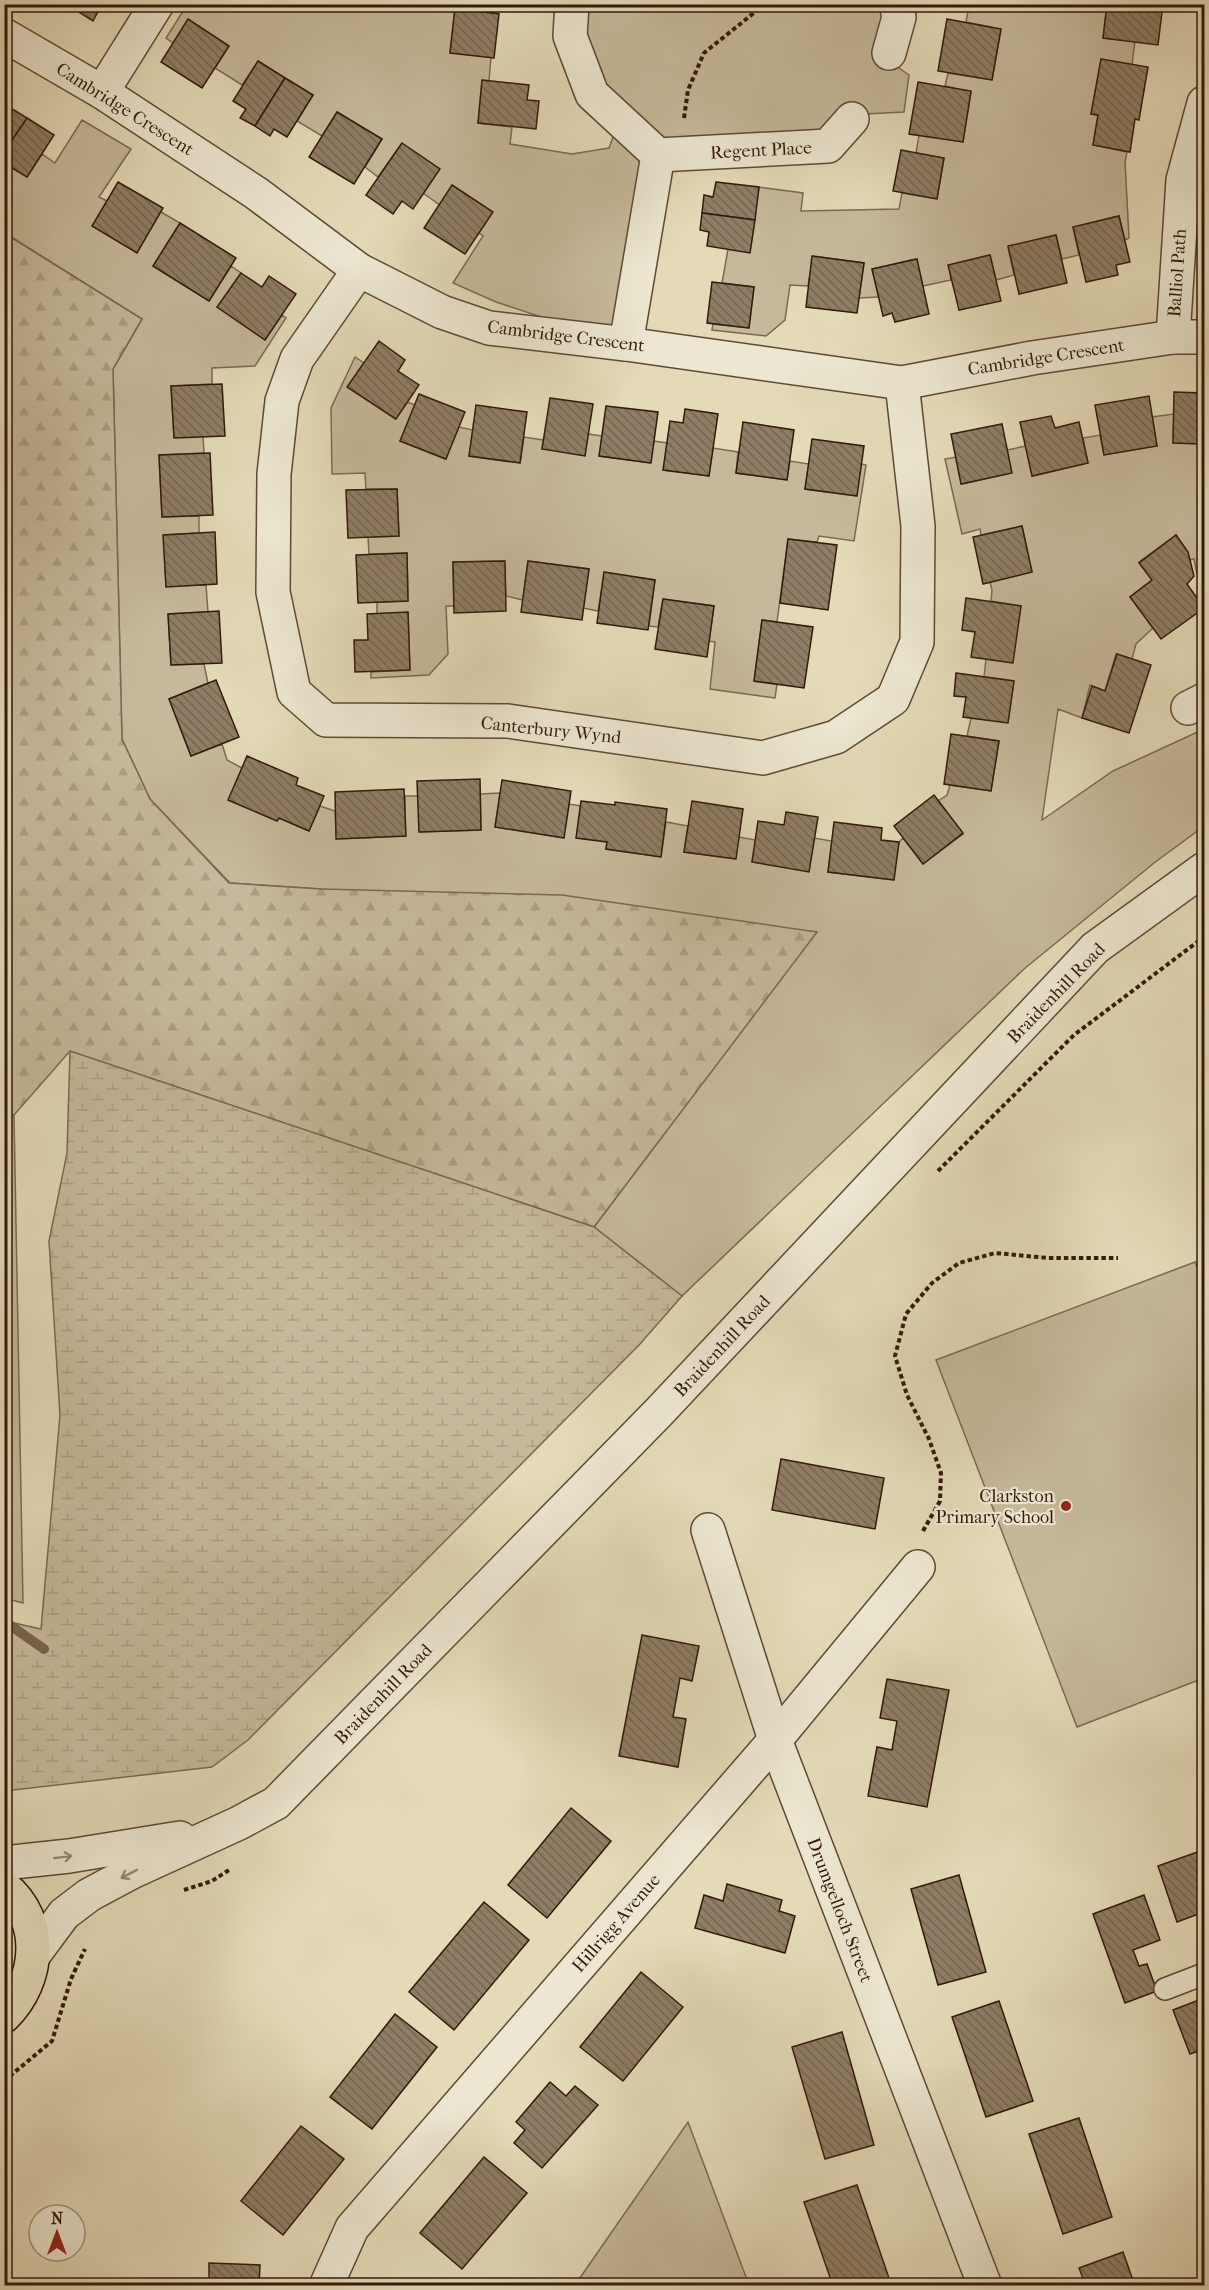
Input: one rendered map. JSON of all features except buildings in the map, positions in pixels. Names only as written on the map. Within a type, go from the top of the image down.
[{"type":"main road","points":[[4,1887],[22,1906],[31,1927],[35,1953],[22,1993],[4,2016]]},
{"type":"street","points":[[102,92],[157,4]]},
{"type":"street","points":[[572,4],[570,36],[592,94],[671,155],[626,344]]},
{"type":"street","points":[[889,52],[898,17],[896,4]]},
{"type":"street","name":"Cambridge Crescent","points":[[4,35],[102,92],[256,194],[358,270],[442,312],[489,328],[626,344],[902,383],[1032,358],[1189,338]]},
{"type":"street","name":"Balliol Path","points":[[1189,338],[1183,180],[1204,104]]},
{"type":"street","name":"Regent Place","points":[[671,155],[828,146],[852,119]]},
{"type":"street","name":"Canterbury Wynd","points":[[358,270],[297,359],[282,401],[274,474],[273,592],[291,681],[294,692],[326,720],[508,721],[763,758],[836,737],[893,699],[917,642],[918,526],[902,383]]},
{"type":"street","name":"Braidenhill Road","points":[[35,1953],[64,1914],[89,1895],[276,1803],[634,1438],[1095,948],[1204,869]]},
{"type":"street","name":"Drumgelloch Street","points":[[708,1530],[775,1740],[985,2286]]},
{"type":"street","name":"Hillrigg Avenue","points":[[326,2286],[352,2228],[775,1740],[918,1568]]},
{"type":"street","name":"Braidenhill Road","points":[[4,1863],[69,1856],[200,1835],[239,1823]]},
{"type":"lane","points":[[1165,1989],[1204,1974]]},
{"type":"path","points":[[671,155],[683,126],[688,90],[694,72],[705,53],[765,4]]},
{"type":"path","points":[[918,1568],[911,1546],[924,1530],[940,1501],[941,1473],[929,1439],[906,1395],[896,1356],[906,1314],[932,1283],[959,1263],[995,1253],[1048,1258],[1118,1258]]},
{"type":"green space","points":[[293,4],[494,5],[493,13],[455,8],[450,52],[491,57],[489,81],[482,81],[478,123],[512,127],[510,144],[572,154],[609,148],[623,109],[602,85],[582,30],[585,5],[887,5],[875,51],[909,75],[904,112],[865,114],[824,141],[675,147],[618,333],[575,328],[496,302],[453,283],[483,236],[423,193],[402,143],[378,177],[365,167],[382,139],[337,112],[322,136],[297,121],[313,95],[258,61],[242,85],[215,68],[229,46],[188,20],[173,43],[166,38],[187,5],[278,5],[289,11]]},
{"type":"green space","points":[[1006,4],[1107,5],[1103,38],[1135,41],[1132,65],[1101,60],[1091,114],[1098,115],[1093,145],[1127,152],[1125,162],[1129,238],[1125,240],[1119,216],[1073,227],[1079,255],[1062,259],[1056,235],[1008,247],[1014,275],[996,280],[990,255],[949,265],[951,280],[923,286],[916,259],[872,269],[879,297],[859,298],[864,263],[813,256],[808,286],[790,285],[785,320],[766,336],[712,330],[713,324],[749,328],[754,287],[722,283],[728,249],[750,252],[759,187],[803,193],[801,211],[899,209],[902,193],[937,199],[944,158],[916,153],[919,135],[963,142],[971,92],[945,86],[948,73],[992,80],[1001,29],[966,22],[969,5],[1004,9]]},
{"type":"green space","points":[[82,120],[131,149],[99,197],[107,201],[161,212],[180,223],[153,266],[209,301],[231,266],[241,273],[218,307],[265,340],[282,315],[286,318],[255,366],[212,368],[212,384],[171,386],[174,437],[203,436],[204,453],[159,455],[162,517],[199,516],[199,533],[164,535],[166,586],[206,585],[208,612],[168,614],[171,665],[204,664],[208,683],[169,699],[191,756],[222,744],[227,760],[242,768],[277,821],[279,818],[309,831],[320,806],[335,811],[337,839],[405,836],[405,796],[418,796],[420,832],[481,830],[480,794],[500,793],[495,827],[563,838],[569,804],[581,806],[607,842],[606,849],[661,857],[666,822],[688,826],[684,852],[735,859],[739,837],[756,840],[752,862],[809,871],[814,838],[832,841],[828,872],[893,880],[899,842],[903,838],[923,864],[963,834],[938,801],[947,795],[950,785],[991,791],[999,741],[967,736],[971,718],[1008,722],[1014,681],[984,677],[986,659],[1012,663],[1021,606],[991,601],[990,582],[1032,572],[1022,526],[981,535],[980,529],[962,534],[945,459],[956,457],[962,484],[1011,473],[1007,450],[1026,446],[1033,476],[1088,463],[1083,438],[1100,435],[1104,455],[1157,446],[1152,417],[1174,414],[1173,443],[1204,444],[1204,584],[1199,585],[1194,559],[1190,560],[1176,535],[1139,562],[1152,580],[1130,597],[1153,628],[1136,644],[1132,659],[1116,654],[1105,691],[1090,685],[1082,718],[1058,709],[1042,820],[1113,771],[1204,729],[1204,826],[1154,863],[1024,969],[682,1296],[594,1227],[816,932],[230,883],[150,799],[122,739],[113,369],[142,319],[5,233],[4,163],[27,177],[42,154],[55,163]]},
{"type":"green space","points":[[4,233],[142,319],[113,369],[122,739],[150,799],[229,883],[321,889],[562,895],[817,932],[594,1227],[70,1051],[14,1115],[5,1114]]},
{"type":"green space","points":[[355,357],[364,363],[348,387],[395,419],[407,402],[415,405],[400,441],[445,459],[459,427],[473,430],[469,456],[520,463],[524,437],[543,440],[542,449],[588,434],[602,436],[600,456],[650,463],[654,441],[667,443],[664,470],[709,476],[713,448],[738,452],[736,473],[787,480],[790,461],[809,464],[805,489],[856,496],[861,464],[866,465],[854,541],[819,536],[817,542],[788,539],[777,622],[762,620],[754,681],[777,684],[775,698],[710,689],[715,642],[709,641],[714,606],[663,599],[658,627],[649,626],[655,580],[604,573],[598,611],[583,608],[589,569],[528,561],[523,600],[506,596],[504,561],[453,562],[454,606],[446,606],[448,654],[429,675],[371,678],[371,672],[410,670],[408,613],[377,614],[377,602],[408,601],[407,553],[369,554],[368,537],[399,536],[397,489],[366,489],[365,473],[332,474],[331,408]]},
{"type":"green space","points":[[70,1051],[594,1227],[682,1296],[640,1344],[248,1740],[212,1767],[5,1791],[5,1621],[41,1629],[60,1415],[49,1241],[67,1153]]},
{"type":"green space","points":[[4,1114],[14,1115],[23,1603],[4,1598]]},
{"type":"green space","points":[[1195,1262],[1204,1286],[1204,1678],[1077,1727],[936,1360]]},
{"type":"green space","points":[[688,2122],[749,2285],[575,2285]]},
{"type":"waterway","points":[[4,1621],[44,1649]]},
{"type":"place","name":"Clarkston Primary School","points":[[1066,1506]]}]
